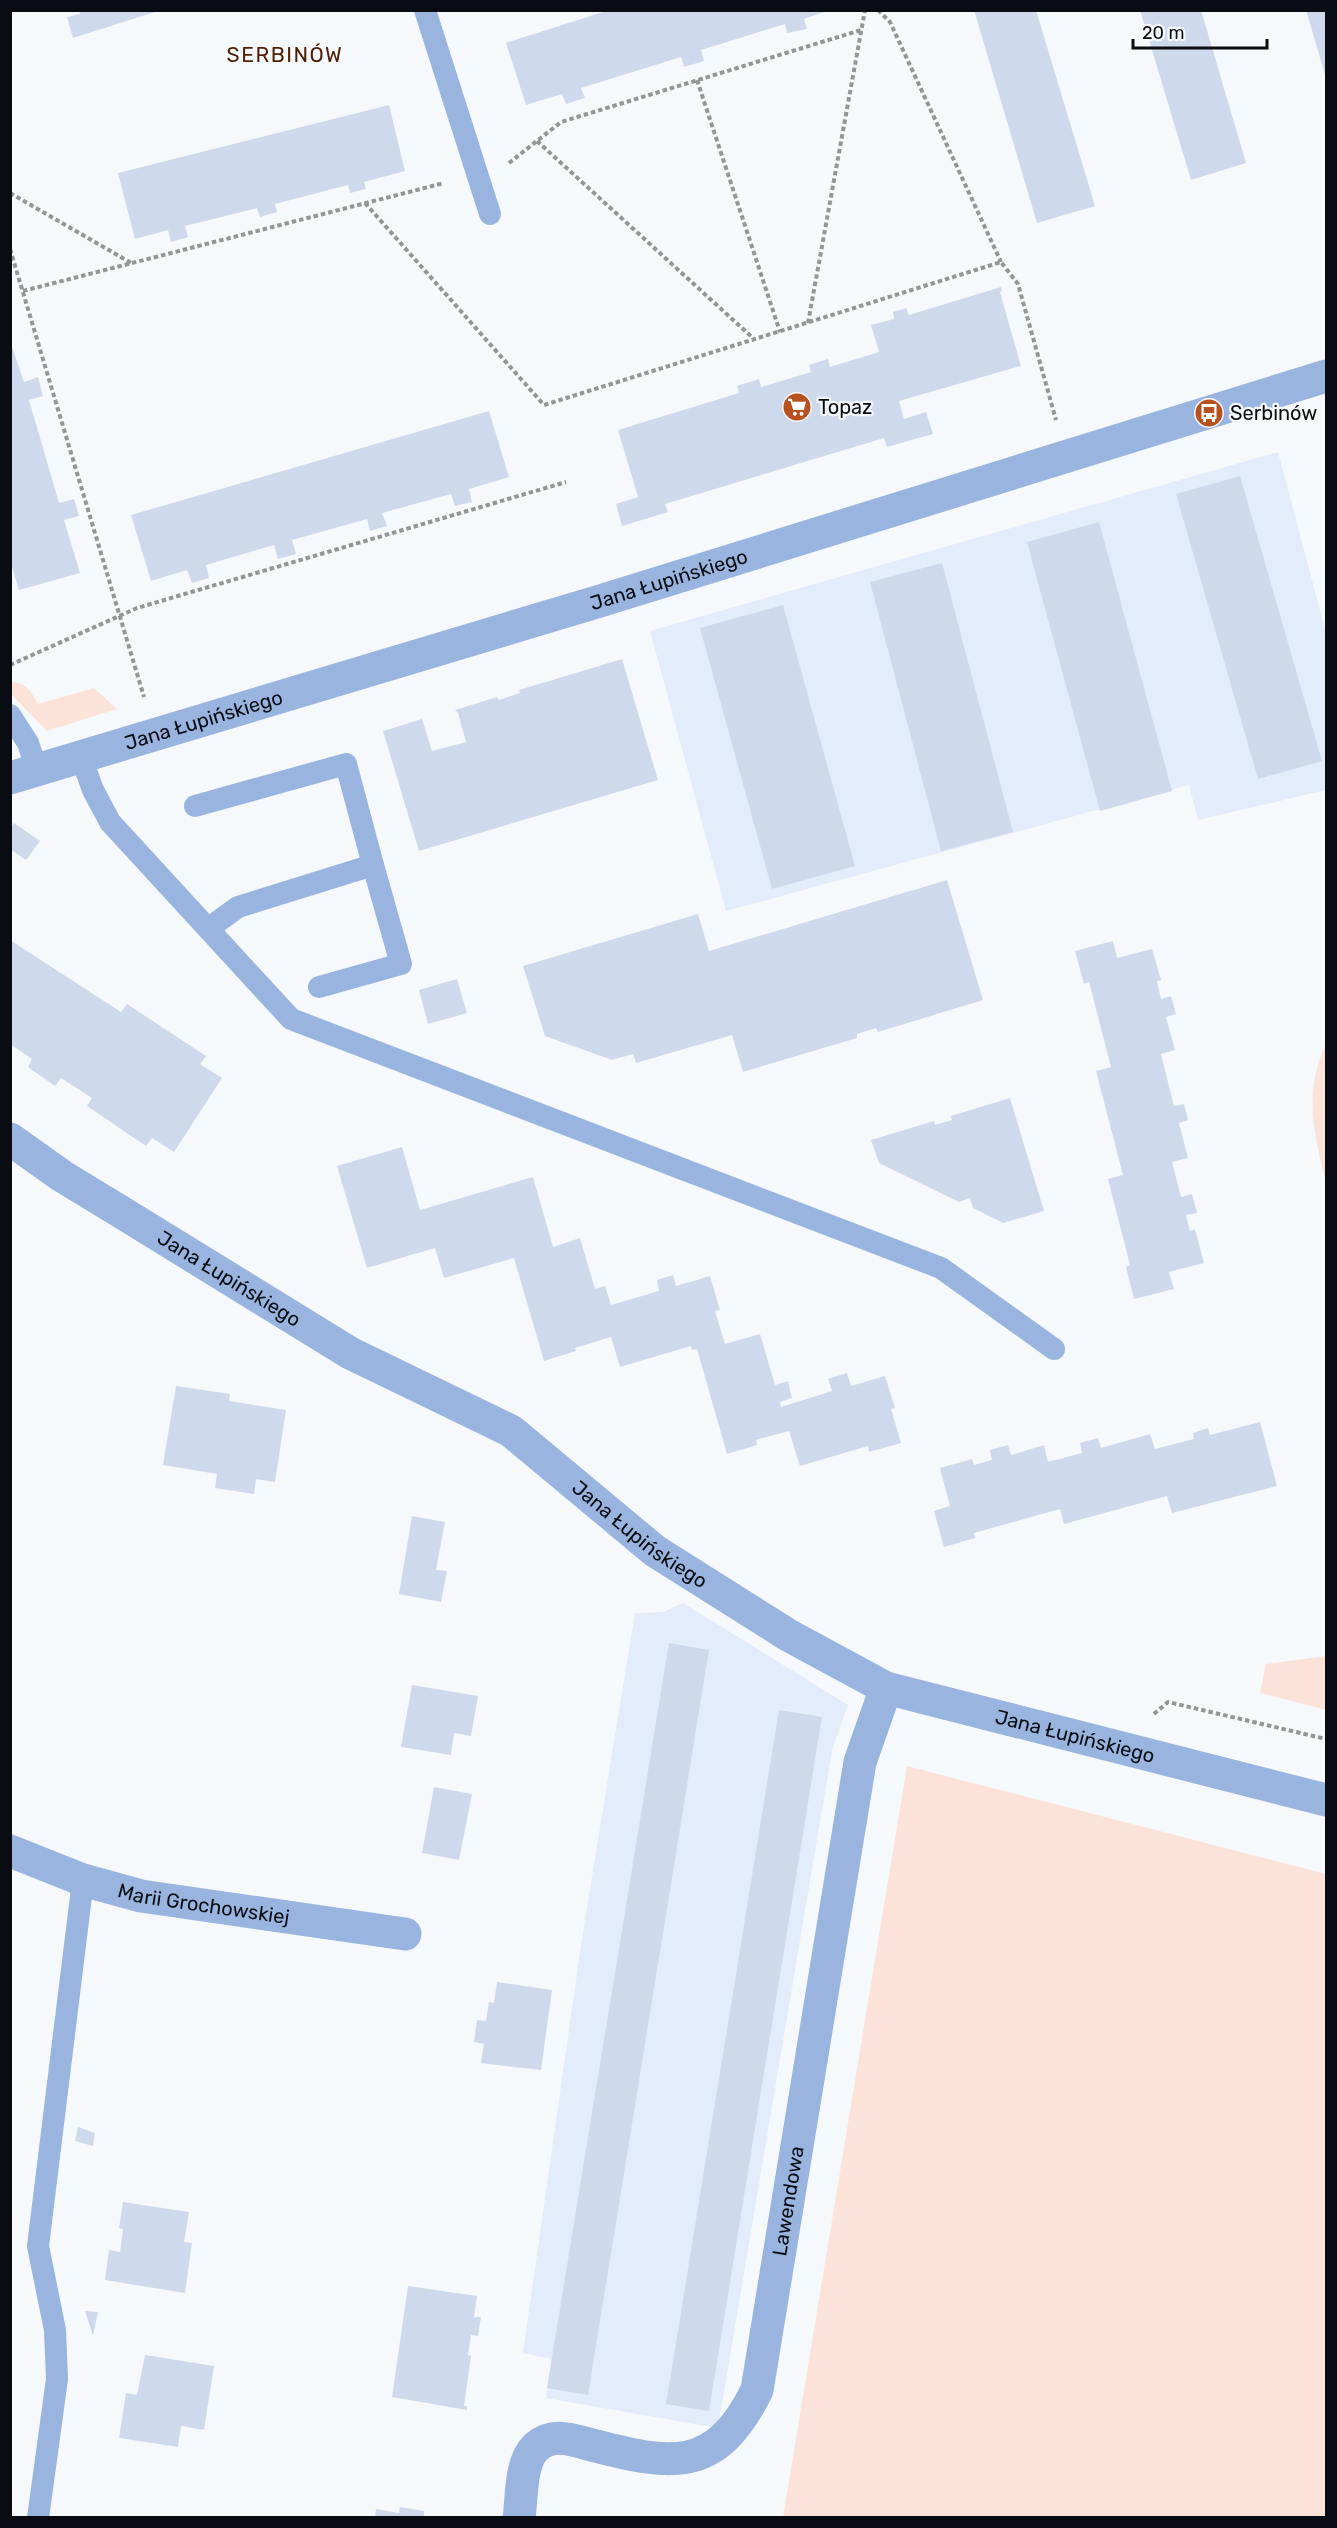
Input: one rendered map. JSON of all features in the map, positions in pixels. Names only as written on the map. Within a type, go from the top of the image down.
[{"type":"street","name":"Jana Łupińskiego","points":[[24,774],[600,601],[1326,376]]},
{"type":"street","name":"Jana Łupińskiego","points":[[10,1139],[71,1181],[350,1353],[511,1431],[655,1551],[788,1635],[886,1688],[1326,1800]]},
{"type":"street","name":"Lawendowa","points":[[519,2517],[526,2463],[535,2448],[549,2439],[563,2438],[642,2458],[676,2460],[705,2453],[726,2437],[744,2417],[757,2390],[861,1762],[886,1688]]},
{"type":"street","name":"Marii Grochowskiej","points":[[10,1851],[83,1880],[141,1896],[405,1934]]},
{"type":"lane","points":[[425,10],[490,214]]},
{"type":"lane","points":[[10,715],[28,743],[24,774]]},
{"type":"lane","points":[[81,758],[93,790],[110,822],[291,1019],[941,1268],[1054,1349]]},
{"type":"lane","points":[[195,806],[346,764],[401,964],[319,987]]},
{"type":"lane","points":[[209,928],[238,907],[373,865]]},
{"type":"lane","points":[[38,2517],[57,2379],[56,2330],[38,2246],[83,1880]]},
{"type":"path","points":[[808,323],[865,10]]},
{"type":"path","points":[[878,10],[890,22],[1001,262],[1018,284],[1058,429]]},
{"type":"path","points":[[481,185],[561,122],[861,30]]},
{"type":"path","points":[[697,80],[780,332]]},
{"type":"path","points":[[537,141],[754,340]]},
{"type":"path","points":[[23,291],[453,180]]},
{"type":"path","points":[[10,193],[131,264]]},
{"type":"path","points":[[365,203],[544,405],[1001,262]]},
{"type":"path","points":[[10,249],[147,708]]},
{"type":"path","points":[[10,665],[137,608],[566,482]]},
{"type":"shaded area","points":[[1278,452],[1326,633],[1326,790],[1198,820],[1189,785],[726,911],[650,631]]},
{"type":"shaded area","points":[[10,682],[24,686],[31,692],[38,704],[94,688],[117,709],[47,731],[11,694]]},
{"type":"shaded area","points":[[1326,1044],[1326,1183],[1315,1130],[1313,1096],[1319,1062]]},
{"type":"shaded area","points":[[683,1603],[848,1705],[832,1750],[718,2428],[546,2398],[552,2359],[523,2353],[582,1938],[635,1613],[663,1612]]},
{"type":"shaded area","points":[[1326,1656],[1326,1710],[1260,1693],[1266,1664]]},
{"type":"shaded area","points":[[907,1766],[1326,1874],[1326,2517],[783,2517]]},
{"type":"building","points":[[79,10],[158,11],[73,38],[67,17],[80,14]]},
{"type":"building","points":[[609,10],[827,11],[804,19],[807,29],[787,33],[785,24],[701,50],[704,61],[684,67],[681,57],[581,88],[585,98],[566,104],[562,94],[526,105],[506,43]]},
{"type":"building","points":[[974,10],[1036,10],[1095,206],[1037,223]]},
{"type":"building","points":[[1140,10],[1201,10],[1246,163],[1191,180]]},
{"type":"building","points":[[1306,10],[1326,10],[1326,78]]},
{"type":"building","points":[[389,105],[405,171],[364,182],[366,189],[350,193],[348,185],[275,204],[277,212],[260,217],[257,208],[185,226],[188,237],[171,242],[168,230],[135,239],[118,173]]},
{"type":"building","name":"Topaz","points":[[1001,287],[1000,292],[1021,366],[899,401],[904,419],[926,412],[933,434],[887,447],[884,438],[665,504],[668,512],[622,526],[616,504],[638,497],[618,430],[739,393],[737,386],[759,379],[761,387],[811,372],[809,365],[828,359],[830,367],[879,352],[871,325],[894,319],[893,312],[906,308],[909,315]]},
{"type":"building","points":[[10,341],[24,382],[38,377],[43,396],[29,400],[59,503],[74,499],[79,516],[64,520],[80,573],[19,590],[10,561]]},
{"type":"building","points":[[489,411],[509,477],[469,489],[472,502],[455,506],[451,494],[382,513],[387,526],[370,531],[367,519],[292,540],[296,554],[278,559],[274,545],[206,565],[209,578],[192,583],[187,570],[151,581],[131,515]]},
{"type":"building","points":[[1240,476],[1322,761],[1258,779],[1176,494]]},
{"type":"building","points":[[1099,522],[1172,791],[1100,811],[1027,542]]},
{"type":"building","points":[[942,563],[1013,832],[941,851],[870,582]]},
{"type":"building","points":[[783,605],[855,866],[772,889],[700,628]]},
{"type":"building","points":[[622,659],[658,780],[419,851],[383,731],[422,719],[432,751],[466,742],[458,713],[455,710],[497,697],[499,700],[520,693],[519,690]]},
{"type":"building","points":[[14,823],[40,841],[26,860],[10,849],[10,828]]},
{"type":"building","points":[[947,880],[983,1000],[878,1032],[876,1028],[857,1034],[857,1038],[743,1072],[732,1035],[636,1063],[633,1054],[612,1060],[545,1036],[523,966],[698,914],[709,951]]},
{"type":"building","points":[[10,940],[121,1012],[127,1004],[206,1056],[200,1064],[222,1078],[174,1152],[152,1138],[146,1146],[87,1106],[92,1098],[61,1078],[55,1086],[28,1067],[32,1059],[10,1044]]},
{"type":"building","points":[[1113,941],[1117,958],[1152,949],[1161,980],[1157,981],[1161,999],[1171,996],[1176,1014],[1166,1017],[1175,1050],[1161,1054],[1174,1106],[1184,1104],[1188,1120],[1179,1123],[1188,1158],[1172,1162],[1181,1197],[1192,1194],[1197,1213],[1186,1215],[1190,1231],[1195,1229],[1204,1263],[1169,1272],[1174,1289],[1134,1299],[1126,1267],[1130,1265],[1108,1179],[1123,1175],[1096,1071],[1111,1067],[1089,982],[1084,984],[1075,951]]},
{"type":"building","points":[[457,979],[467,1013],[428,1024],[419,990]]},
{"type":"building","points":[[1010,1098],[1044,1211],[1003,1223],[973,1208],[970,1198],[959,1202],[879,1163],[871,1140],[934,1121],[935,1125],[952,1120],[951,1116]]},
{"type":"building","points":[[402,1147],[420,1210],[533,1177],[553,1247],[580,1238],[595,1289],[605,1286],[611,1305],[659,1291],[657,1280],[673,1275],[676,1286],[710,1276],[720,1310],[715,1311],[725,1344],[760,1334],[775,1385],[788,1381],[792,1398],[780,1402],[781,1407],[832,1391],[828,1379],[847,1373],[851,1386],[885,1376],[895,1408],[891,1409],[901,1443],[869,1452],[868,1446],[800,1466],[789,1431],[756,1440],[757,1445],[727,1454],[697,1349],[692,1350],[691,1346],[620,1367],[611,1337],[544,1361],[514,1258],[444,1278],[435,1248],[367,1268],[337,1166]]},
{"type":"building","points":[[176,1386],[230,1394],[229,1401],[286,1410],[275,1482],[256,1479],[254,1494],[215,1488],[217,1474],[163,1465]]},
{"type":"building","points":[[1260,1422],[1277,1486],[1172,1513],[1167,1496],[1064,1524],[1060,1509],[974,1533],[975,1538],[944,1547],[934,1511],[950,1506],[940,1468],[972,1459],[974,1465],[992,1460],[990,1450],[1008,1445],[1011,1455],[1044,1445],[1048,1462],[1082,1453],[1080,1443],[1098,1438],[1101,1448],[1150,1434],[1155,1449],[1194,1439],[1193,1433],[1208,1428],[1210,1435]]},
{"type":"building","points":[[412,1516],[445,1522],[436,1570],[447,1571],[441,1602],[399,1594]]},
{"type":"building","points":[[669,1643],[709,1650],[588,2395],[547,2388]]},
{"type":"building","points":[[412,1685],[478,1696],[471,1736],[454,1733],[451,1755],[401,1747]]},
{"type":"building","points":[[779,1710],[822,1717],[709,2411],[666,2404]]},
{"type":"building","points":[[434,1787],[472,1794],[459,1860],[422,1853]]},
{"type":"building","points":[[497,1982],[552,1990],[541,2070],[481,2063],[484,2044],[474,2042],[477,2020],[486,2021],[489,2002],[494,2003]]},
{"type":"building","points":[[78,2127],[95,2133],[93,2146],[75,2141]]},
{"type":"building","points":[[123,2202],[189,2212],[184,2242],[192,2243],[185,2293],[105,2280],[109,2250],[120,2252],[123,2229],[119,2228]]},
{"type":"building","points":[[408,2286],[477,2296],[474,2317],[481,2317],[478,2336],[471,2335],[468,2355],[471,2356],[464,2406],[467,2406],[467,2410],[392,2397]]},
{"type":"building","points":[[85,2311],[98,2312],[93,2336]]},
{"type":"building","points":[[145,2355],[214,2366],[204,2430],[181,2426],[178,2447],[119,2438],[126,2393],[137,2395]]},
{"type":"building","points":[[400,2507],[424,2511],[424,2518],[375,2518],[376,2509],[399,2513]]},
{"type":"place","name":"Topaz","points":[[797,407]]},
{"type":"place","name":"Serbinów","points":[[1209,413]]},
{"type":"district","name":"SERBINÓW","points":[[285,55]]}]
